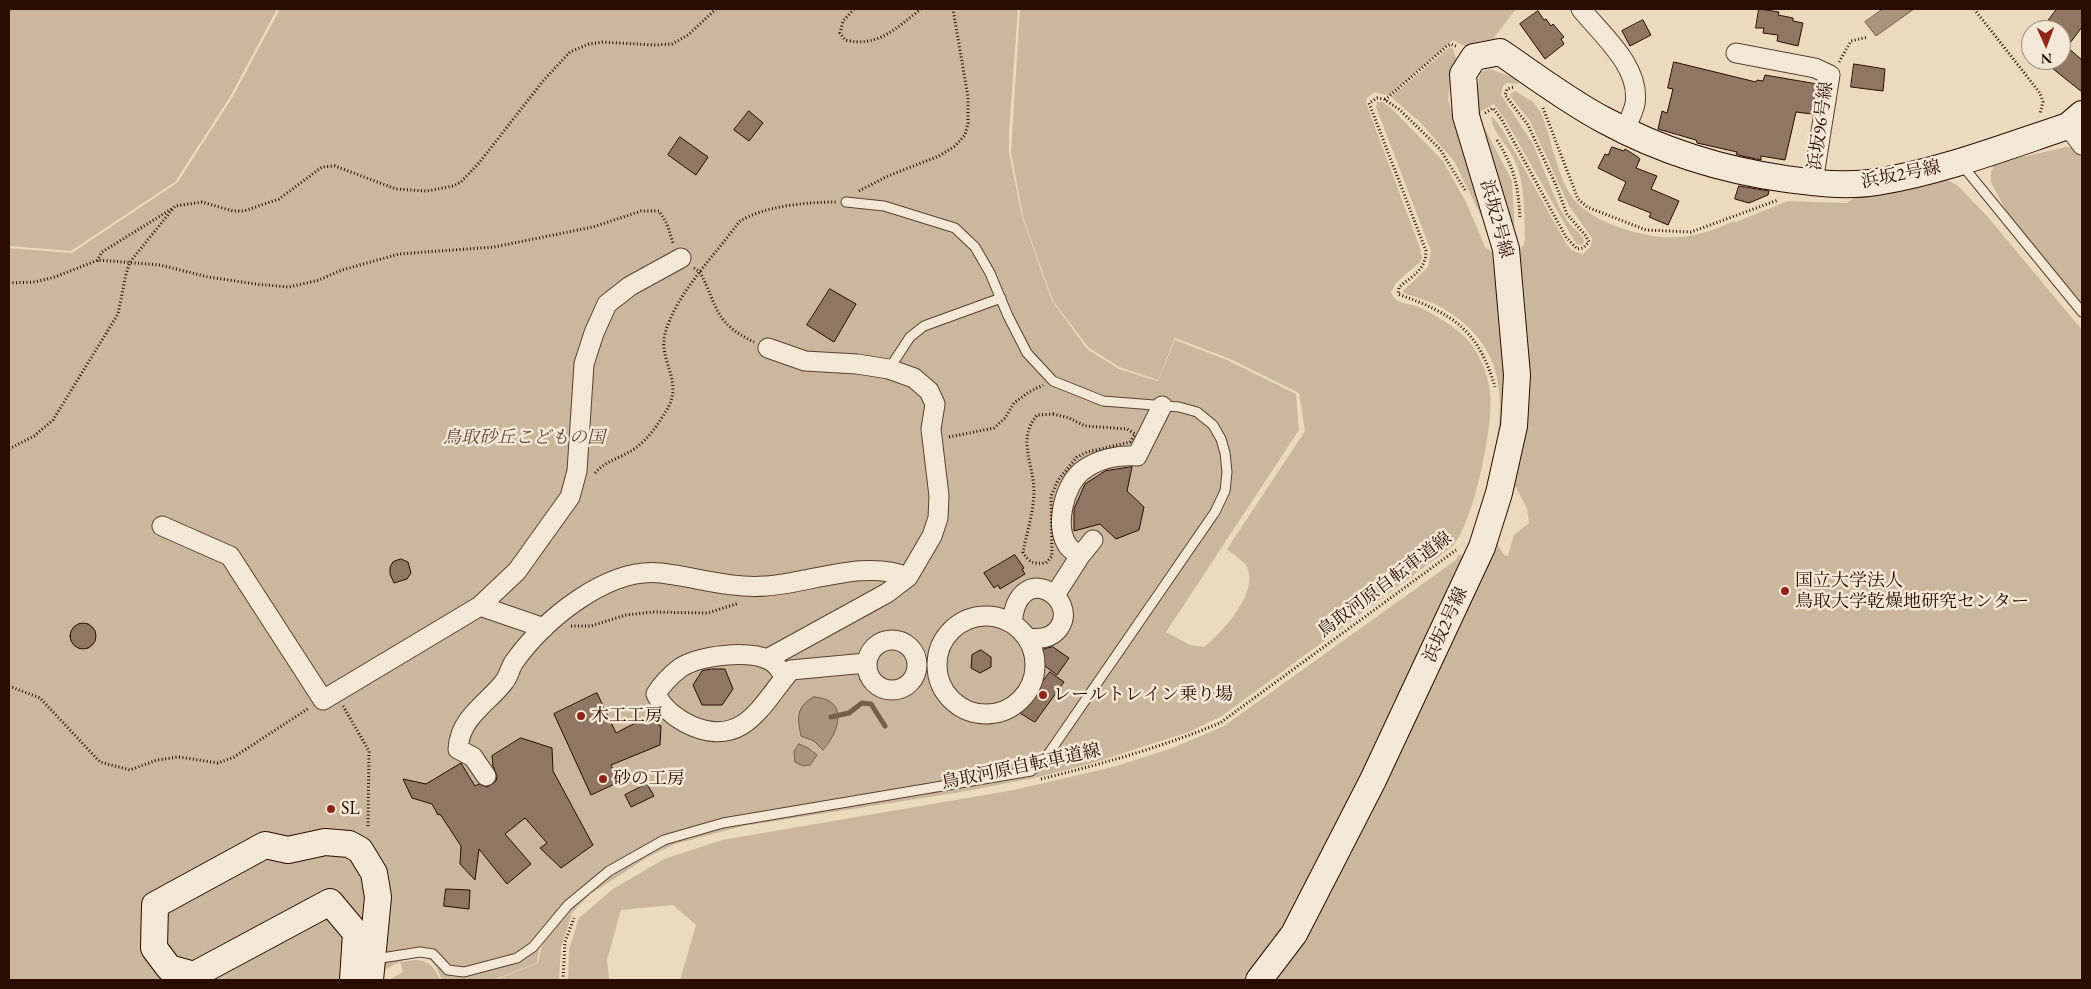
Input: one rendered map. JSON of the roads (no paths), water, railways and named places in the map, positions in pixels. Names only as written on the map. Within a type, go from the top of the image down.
[{"type":"street","points":[[1580,9],[1624,61],[1635,86],[1634,106],[1624,130]]},
{"type":"street","name":"浜坂2号線","points":[[1259,980],[1294,934],[1373,780],[1482,547],[1499,493],[1514,426],[1518,375],[1506,248],[1466,116],[1463,74],[1474,57],[1500,52],[1604,120],[1679,155],[1748,174],[1813,182],[1852,184],[1875,182],[1959,162],[2078,128]]},
{"type":"street","name":"浜坂96号線","points":[[1736,53],[1815,68],[1830,74],[1813,182]]},
{"type":"street","points":[[162,526],[230,556],[329,697],[480,606],[517,571],[570,497],[577,472],[584,364],[594,333],[607,304],[630,286],[682,258]]},
{"type":"street","points":[[767,659],[887,593],[908,577],[932,536],[938,518],[939,496],[931,428],[935,404],[933,397],[914,378],[890,369],[857,364],[805,361],[768,348]]},
{"type":"street","points":[[1080,556],[1068,545],[1062,529],[1064,506],[1070,486],[1081,471],[1100,461],[1121,455],[1136,456],[1162,406]]},
{"type":"street","points":[[1055,595],[1080,556],[1093,540]]},
{"type":"street","points":[[486,776],[473,757],[458,749],[458,743],[472,713],[505,682],[513,663],[544,628],[585,596],[617,578],[660,573],[736,586],[756,586],[885,570],[908,577]]},
{"type":"street","points":[[1012,624],[1014,606],[1024,593],[1040,588],[1055,595],[1060,601],[1063,614],[1059,627],[1049,636],[1027,638]]},
{"type":"street","points":[[480,606],[544,628]]},
{"type":"street","points":[[988,616],[1000,618],[1012,624],[1027,638],[1035,658],[1034,680],[1022,698],[1010,708],[994,714],[973,712],[954,702],[941,684],[937,663],[944,639],[963,622],[988,616]]},
{"type":"street","points":[[896,640],[911,648],[918,663],[917,672],[907,686],[891,691],[875,685],[870,679],[866,663],[868,655],[879,643],[896,640]]},
{"type":"street","points":[[784,677],[781,670],[767,659],[748,654],[711,656],[681,668],[662,685],[656,694],[660,703],[679,720],[705,731],[732,731],[758,714],[791,670],[866,663]]},
{"type":"street","points":[[918,663],[937,663]]},
{"type":"street","points":[[353,980],[356,933],[330,902],[194,975],[169,968],[154,948],[155,905],[265,845],[288,850],[325,842],[349,844],[360,850],[374,873],[378,897],[371,970]]},
{"type":"lane","points":[[1959,162],[2082,312]]},
{"type":"lane","points":[[371,970],[420,952],[433,954],[448,970],[464,972],[517,958],[533,947],[568,905],[609,872],[664,840],[723,823],[1031,771],[1049,753],[1215,512],[1225,491],[1227,472],[1225,453],[1221,439],[1212,425],[1197,412],[1162,406],[1104,401],[1053,381],[1027,353],[976,247],[955,228],[884,206],[846,202]]},
{"type":"lane","points":[[890,369],[910,337],[924,326],[1001,298]]},
{"type":"waterway","points":[[831,717],[849,713],[862,703],[871,704],[885,726]]},
{"type":"place","name":"国立大学法人 鳥取大学乾燥地研究センター","points":[[1785,591]]},
{"type":"place","name":"レールトレイン乗り場","points":[[1043,695]]},
{"type":"place","name":"木工工房","points":[[581,716]]},
{"type":"place","name":"砂の工房","points":[[603,779]]},
{"type":"place","name":"SL","points":[[331,809]]},
{"type":"park label","name":"鳥取砂丘こどもの国","points":[[524,438]]}]
